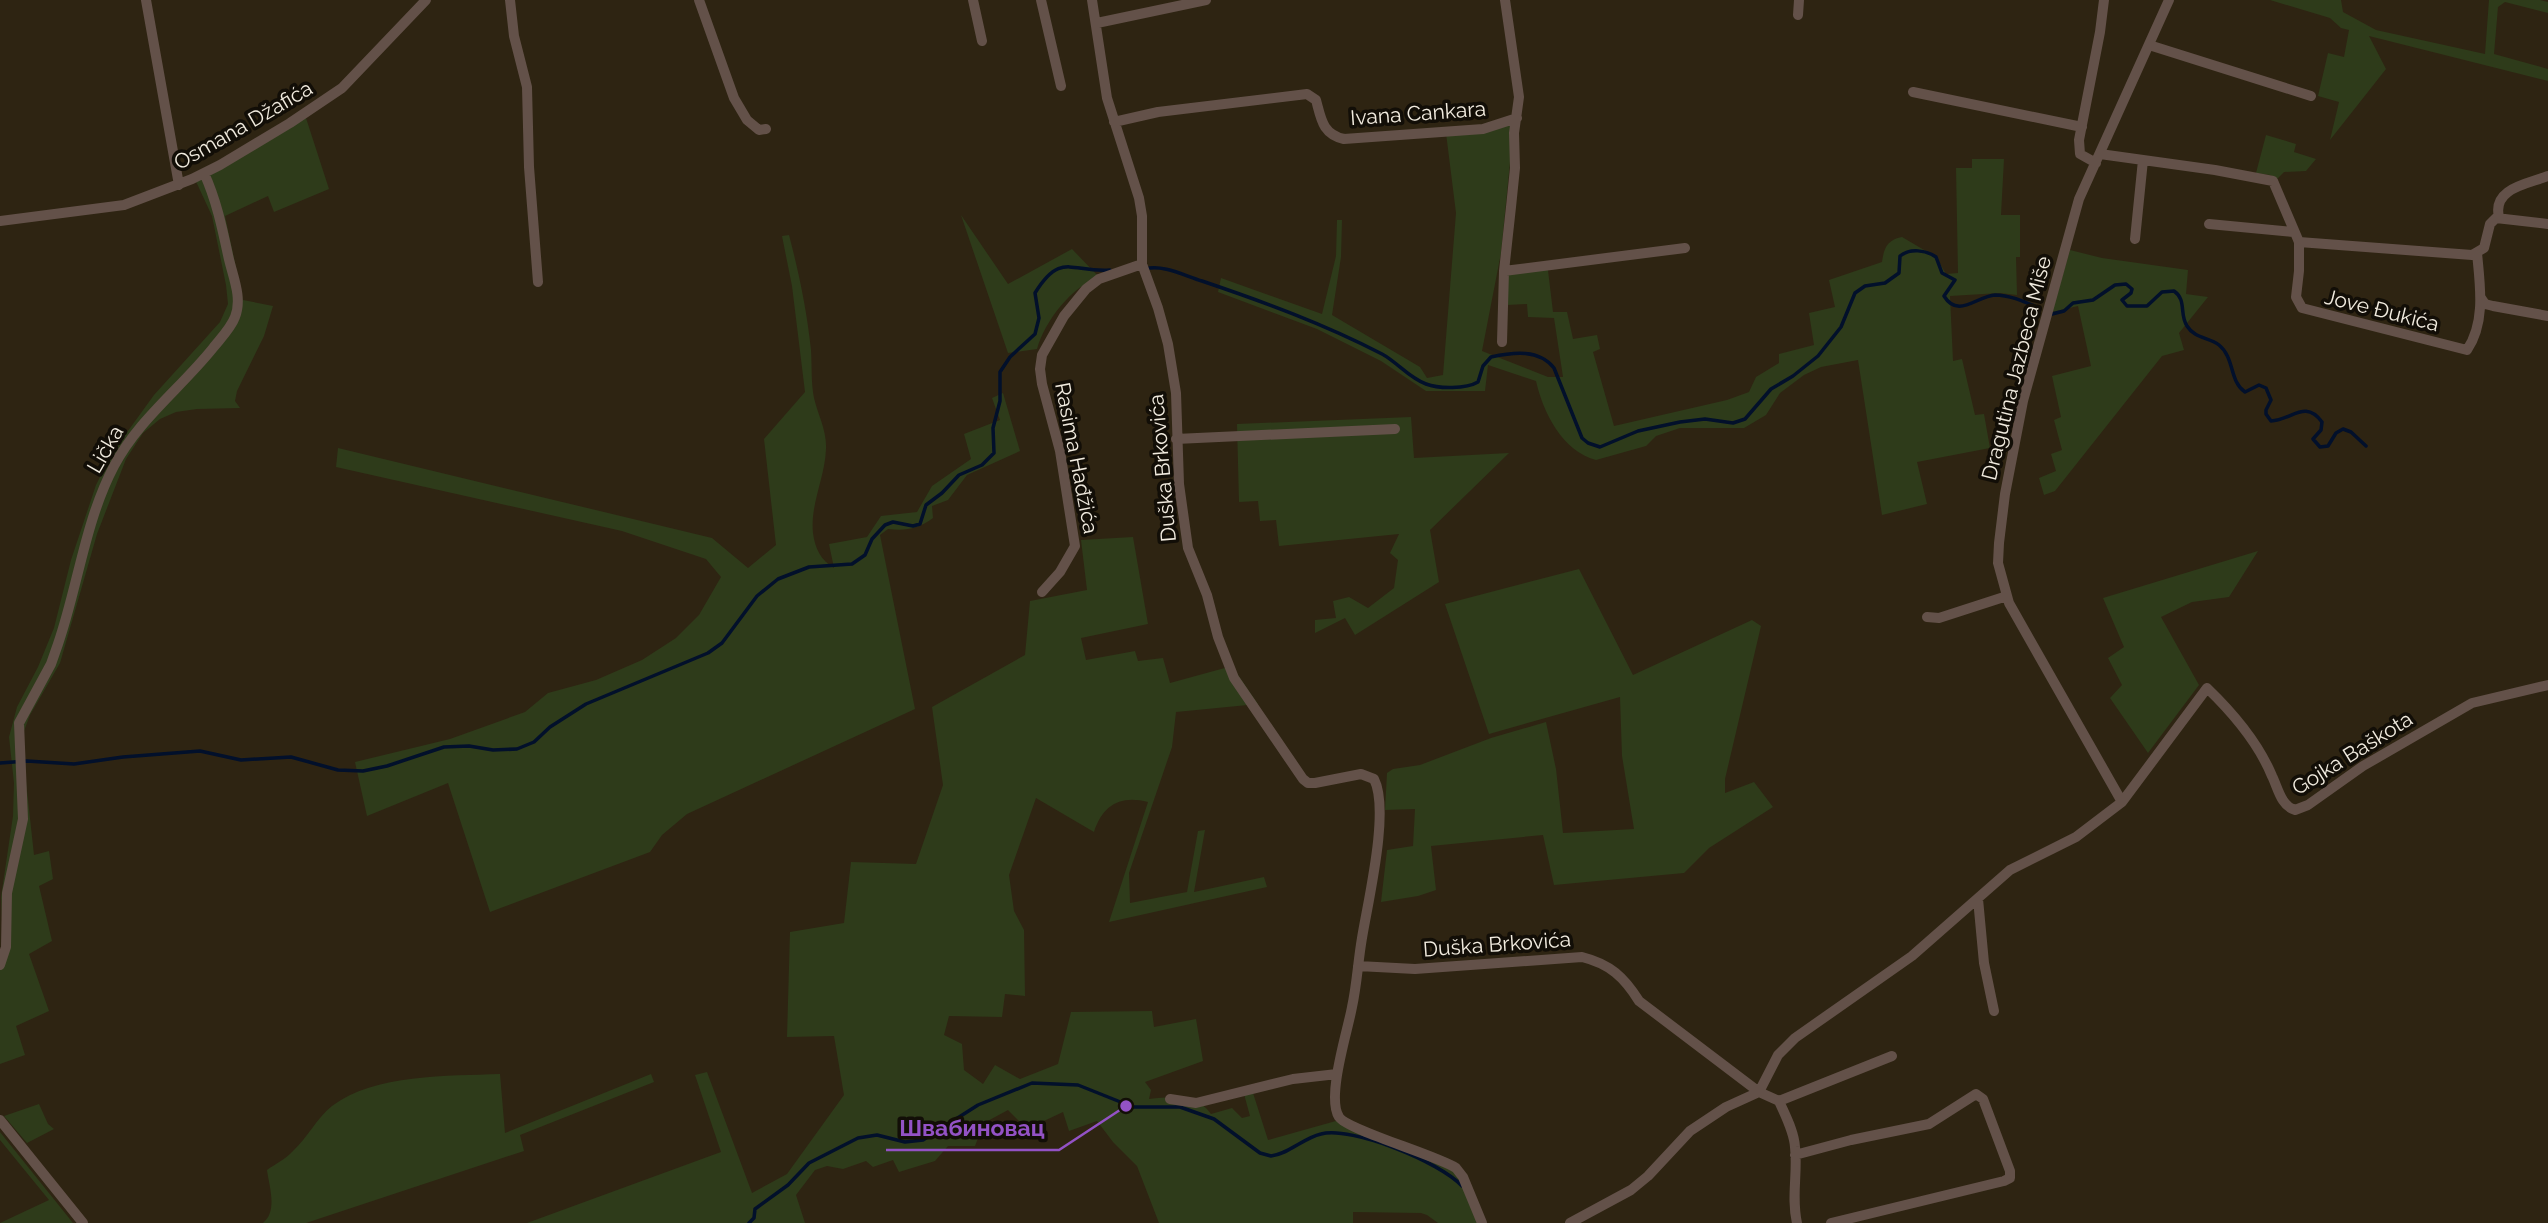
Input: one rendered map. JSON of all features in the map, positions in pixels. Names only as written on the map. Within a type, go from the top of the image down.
[{"type":"street","points":[[146,0],[178,185]]},
{"type":"street","name":"Osmana Džafića","points":[[0,222],[111,208],[204,173],[333,96],[426,0]]},
{"type":"street","points":[[510,0],[514,36],[527,87],[528,167],[538,282]]},
{"type":"street","points":[[699,0],[734,98],[747,120],[759,130],[766,129]]},
{"type":"street","points":[[973,0],[982,41]]},
{"type":"street","points":[[1041,0],[1061,86]]},
{"type":"street","name":"Duška Brkovića","points":[[1093,0],[1107,98],[1139,198],[1142,216],[1142,264],[1168,344],[1176,393],[1176,439],[1182,514],[1188,548],[1207,595],[1222,649],[1234,678],[1308,783],[1361,774],[1370,776],[1376,782],[1380,824],[1353,1006],[1337,1074],[1335,1097],[1338,1116],[1363,1131],[1456,1168],[1464,1177],[1482,1223]]},
{"type":"street","points":[[1097,23],[1206,0]]},
{"type":"street","name":"Ivana Cankara","points":[[1502,342],[1504,271],[1513,194],[1514,134],[1519,97],[1505,0]]},
{"type":"street","points":[[1798,15],[1799,0]]},
{"type":"street","points":[[2098,158],[2080,154],[2079,140],[2104,0]]},
{"type":"street","name":"Dragutina Jazbeca Miše","points":[[2122,802],[2007,596],[1998,563],[1999,543],[2023,401],[2079,199],[2169,0]]},
{"type":"street","points":[[2149,45],[2311,96]]},
{"type":"street","points":[[1913,92],[2082,127]]},
{"type":"street","name":"Ivana Cankara","points":[[1114,122],[1158,112],[1305,94],[1310,94],[1316,100],[1327,131],[1344,139],[1483,129],[1517,118]]},
{"type":"street","name":"Jove Đukića","points":[[2098,158],[2143,160],[2270,179],[2275,185],[2296,237],[2300,271],[2296,297],[2298,304],[2307,311],[2358,321],[2467,350],[2477,325],[2481,298],[2477,253]]},
{"type":"street","points":[[2135,239],[2143,160]]},
{"type":"street","name":"Lička","points":[[0,965],[6,947],[7,893],[23,819],[19,723],[54,654],[67,617],[97,506],[112,469],[137,430],[191,375],[235,317],[238,298],[236,285],[219,212],[204,173]]},
{"type":"street","points":[[2499,217],[2497,206],[2504,194],[2548,176]]},
{"type":"street","points":[[2209,223],[2296,237],[2472,255],[2484,248],[2493,220],[2499,217],[2548,224]]},
{"type":"street","points":[[1504,271],[1685,248]]},
{"type":"street","name":"Rasima Hađžića","points":[[1042,592],[1060,572],[1075,546],[1060,451],[1042,384],[1042,355],[1064,316],[1086,289],[1099,279],[1142,264]]},
{"type":"street","points":[[2481,298],[2486,304],[2493,306],[2548,316]]},
{"type":"street","points":[[1176,439],[1233,434],[1395,429]]},
{"type":"street","points":[[1927,617],[1939,618],[2007,596]]},
{"type":"street","name":"Gojka Baškota","points":[[2122,802],[2207,688],[2252,740],[2285,803],[2295,810],[2308,805],[2363,766],[2472,703],[2548,685]]},
{"type":"street","points":[[1570,1223],[1631,1190],[1648,1176],[1690,1130],[1726,1107],[1759,1092],[1778,1055],[1795,1038],[1912,956],[2010,870],[2076,837],[2122,802]]},
{"type":"street","points":[[1978,899],[1984,963],[1994,1011]]},
{"type":"street","name":"Duška Brkovića","points":[[1359,966],[1415,969],[1570,958],[1591,959],[1626,980],[1639,1001],[1759,1092]]},
{"type":"street","points":[[1779,1101],[1892,1056]]},
{"type":"street","points":[[1170,1099],[1196,1103],[1293,1079],[1337,1074]]},
{"type":"street","points":[[1759,1092],[1779,1101],[1790,1126],[1796,1155],[1793,1206],[1797,1223]]},
{"type":"street","points":[[1796,1155],[1851,1140],[1929,1124],[1976,1094],[1983,1099],[2010,1171],[2010,1178],[1831,1223]]},
{"type":"street","points":[[0,1120],[83,1223]]},
{"type":"green space","points":[[2270,0],[2341,0],[2343,12],[2376,30],[2485,54],[2489,0],[2548,2],[2548,13],[2505,2],[2498,7],[2494,54],[2548,69],[2548,81],[2369,36],[2386,69],[2330,140],[2339,102],[2318,96],[2328,53],[2344,57],[2349,30],[2341,28],[2330,18]]},
{"type":"green space","points":[[306,118],[329,189],[274,212],[268,196],[225,216],[243,300],[273,306],[264,336],[237,391],[235,401],[240,408],[176,412],[160,419],[143,433],[126,459],[97,534],[60,663],[30,715],[24,731],[24,763],[34,855],[49,851],[53,879],[39,886],[52,941],[29,954],[49,1011],[16,1026],[25,1055],[0,1064],[0,952],[3,943],[1,897],[13,816],[14,783],[9,737],[17,707],[54,628],[71,560],[96,485],[112,453],[154,395],[220,322],[228,304],[212,216],[193,175]]},
{"type":"green space","points":[[1514,122],[1501,253],[1482,351],[1548,377],[1563,377],[1554,318],[1528,317],[1527,304],[1507,305],[1507,275],[1547,262],[1553,312],[1567,312],[1573,339],[1597,335],[1600,349],[1593,352],[1614,426],[1727,400],[1749,392],[1756,377],[1779,363],[1779,354],[1814,345],[1809,313],[1835,307],[1829,280],[1882,262],[1887,245],[1897,238],[1902,237],[1936,257],[1946,274],[1958,273],[1956,168],[1972,168],[1972,159],[2004,159],[2001,215],[2020,215],[2020,257],[2016,257],[2017,295],[2000,293],[1950,296],[1953,361],[1962,359],[1975,415],[1984,414],[1990,448],[1917,462],[1927,504],[1882,515],[1858,360],[1821,367],[1804,375],[1780,393],[1766,415],[1744,428],[1680,428],[1656,436],[1646,446],[1596,460],[1573,448],[1556,429],[1536,381],[1488,365],[1485,391],[1426,391],[1381,361],[1317,329],[1218,292],[1221,278],[1322,314],[1336,256],[1337,220],[1342,220],[1341,257],[1332,315],[1420,367],[1427,378],[1443,375],[1456,213],[1446,133]]},
{"type":"green space","points":[[2266,135],[2296,144],[2294,152],[2316,159],[2306,171],[2284,172],[2277,179],[2256,173]]},
{"type":"green space","points":[[961,215],[1008,284],[1072,249],[1099,277],[1079,289],[1060,306],[1046,327],[1037,349],[1008,353]]},
{"type":"green space","points":[[789,235],[807,321],[814,398],[826,442],[813,533],[819,554],[826,561],[834,568],[829,544],[867,537],[881,516],[917,512],[932,486],[971,459],[964,434],[1000,420],[992,398],[1003,393],[1020,451],[967,475],[948,500],[932,506],[933,518],[922,525],[901,530],[888,529],[880,535],[915,709],[687,814],[662,835],[650,852],[490,912],[448,783],[367,816],[355,762],[450,739],[525,712],[548,693],[596,680],[642,660],[676,638],[699,615],[721,577],[706,559],[622,531],[336,467],[338,448],[712,538],[748,568],[776,545],[764,439],[805,392],[792,286],[782,236]]},
{"type":"green space","points":[[2070,250],[2102,258],[2188,270],[2186,294],[2208,297],[2179,333],[2184,350],[2162,356],[2055,491],[2044,495],[2039,478],[2056,471],[2051,454],[2062,450],[2054,420],[2061,417],[2052,376],[2091,366],[2078,306],[2052,312]]},
{"type":"green space","points":[[1411,417],[1414,458],[1509,453],[1430,530],[1439,582],[1355,635],[1345,618],[1315,633],[1315,620],[1336,618],[1333,601],[1349,597],[1368,608],[1394,588],[1398,560],[1390,553],[1399,534],[1279,546],[1276,520],[1260,521],[1258,501],[1239,502],[1237,424]]},
{"type":"green space","points":[[1133,537],[1148,624],[1081,638],[1086,660],[1135,651],[1138,661],[1163,658],[1170,683],[1232,666],[1258,704],[1176,712],[1172,747],[1129,873],[1130,903],[1187,892],[1198,831],[1205,830],[1194,892],[1264,877],[1267,887],[1109,922],[1148,802],[1129,800],[1114,804],[1102,815],[1094,832],[1036,798],[1009,875],[1014,911],[1024,930],[1025,996],[1005,994],[1002,1017],[949,1016],[944,1035],[962,1044],[964,1070],[983,1084],[995,1065],[1020,1079],[1058,1064],[1071,1012],[1152,1011],[1154,1027],[1196,1019],[1203,1061],[1145,1082],[1151,1090],[1149,1099],[1191,1099],[1211,1114],[1232,1108],[1242,1118],[1250,1116],[1244,1094],[1253,1093],[1268,1140],[1343,1119],[1449,1159],[1480,1223],[1438,1223],[1421,1213],[1353,1212],[1353,1223],[1159,1223],[1137,1166],[1097,1121],[1069,1131],[1063,1112],[1027,1129],[1008,1110],[984,1123],[975,1146],[948,1146],[935,1161],[899,1172],[893,1160],[873,1167],[866,1161],[843,1169],[827,1166],[815,1170],[796,1195],[805,1223],[527,1223],[721,1152],[695,1075],[707,1072],[752,1193],[787,1174],[844,1095],[834,1036],[787,1037],[790,932],[844,923],[851,862],[916,864],[943,785],[932,707],[1025,655],[1030,601],[1087,590],[1081,540]]},
{"type":"green space","points":[[2258,551],[2229,597],[2192,602],[2161,617],[2199,685],[2148,753],[2110,698],[2122,685],[2108,658],[2124,647],[2103,598]]},
{"type":"green space","points":[[1579,569],[1633,675],[1752,620],[1761,626],[1725,779],[1725,793],[1754,782],[1773,807],[1709,848],[1684,873],[1554,885],[1543,835],[1431,846],[1436,890],[1381,902],[1387,850],[1413,846],[1415,809],[1385,810],[1387,773],[1393,769],[1420,765],[1491,738],[1546,722],[1556,769],[1563,833],[1634,829],[1622,756],[1620,697],[1489,734],[1445,604]]},
{"type":"green space","points":[[500,1074],[505,1133],[651,1074],[654,1082],[520,1135],[524,1151],[306,1223],[263,1223],[268,1218],[271,1205],[267,1170],[290,1154],[332,1106],[349,1096],[390,1082]]},
{"type":"green space","points":[[39,1104],[48,1124],[54,1129],[27,1143],[4,1116]]},
{"type":"green space","points":[[0,1132],[73,1223],[0,1223],[49,1200],[0,1140]]},
{"type":"waterway","points":[[1145,269],[1174,271],[1294,314],[1382,354],[1414,378],[1431,386],[1460,387],[1478,382],[1483,366],[1491,357],[1517,353],[1534,355],[1554,368],[1582,438],[1600,447],[1638,431],[1680,422],[1705,419],[1733,423],[1745,419],[1771,389],[1818,356],[1841,327],[1855,293],[1865,286],[1885,283],[1899,273],[1900,256],[1908,252],[1923,251],[1936,257],[1942,273],[1955,280],[1944,296],[1955,306],[2001,295],[2039,308]]},
{"type":"waterway","points":[[0,763],[27,761],[74,764],[200,751],[241,760],[291,757],[338,770],[363,771],[444,747],[517,749],[534,742],[550,727],[586,704],[708,653],[722,643],[757,596],[778,579],[809,567],[852,564],[865,555],[872,539],[885,525],[893,522],[913,526],[920,524],[926,505],[959,475],[982,465],[994,453],[993,428],[1000,401],[1000,372],[1010,357],[1035,334],[1039,318],[1035,293],[1044,280],[1060,268],[1110,270]]},
{"type":"waterway","points":[[2052,314],[2064,311],[2073,303],[2093,300],[2115,285],[2126,284],[2132,289],[2122,300],[2127,306],[2147,306],[2162,292],[2174,291],[2182,303],[2187,326],[2224,350],[2240,387],[2245,392],[2259,385],[2266,388],[2271,400],[2266,414],[2271,421],[2298,412],[2310,412],[2322,422],[2321,430],[2313,439],[2320,447],[2328,446],[2336,433],[2343,429],[2351,432],[2366,446]]},
{"type":"waterway","points":[[749,1223],[754,1218],[755,1209],[788,1185],[809,1163],[858,1138],[877,1135],[905,1142],[923,1140],[978,1105],[1032,1083],[1078,1085],[1133,1107],[1180,1107],[1214,1119],[1260,1153],[1271,1156],[1321,1134],[1353,1135],[1416,1157],[1462,1186]]},
{"type":"place","name":"Швабиновац","points":[[1126,1106]]}]
